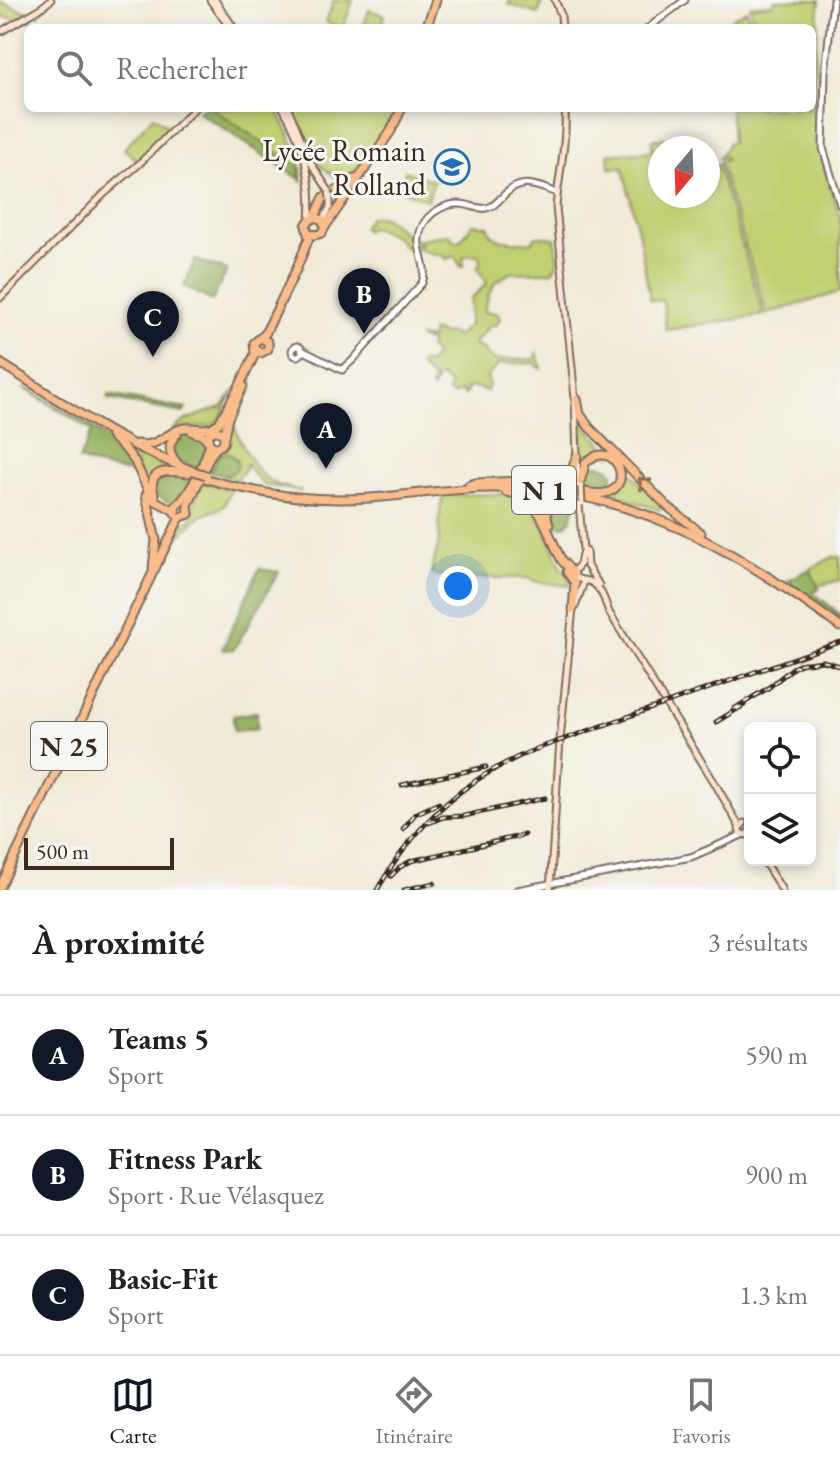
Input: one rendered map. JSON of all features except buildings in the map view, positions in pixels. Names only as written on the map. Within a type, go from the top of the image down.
[{"type":"main road","points":[[0,32],[51,0]]},
{"type":"main road","points":[[213,0],[229,24]]},
{"type":"main road","points":[[429,24],[437,0]]},
{"type":"main road","points":[[555,0],[561,24]]},
{"type":"main road","points":[[0,298],[191,112]]},
{"type":"main road","points":[[197,476],[212,444],[209,436],[222,422],[258,351],[268,348],[265,334],[309,238],[312,234],[322,233],[310,192],[306,164],[287,112]]},
{"type":"main road","points":[[288,112],[311,163],[330,194],[330,207],[324,217],[306,225],[312,234]]},
{"type":"main road","points":[[318,221],[324,197],[354,179],[398,112]]},
{"type":"main road","points":[[318,221],[391,131],[398,112]]},
{"type":"main road","points":[[566,112],[566,141],[556,220],[575,398],[578,486],[587,566],[600,586],[612,615]]},
{"type":"main road","points":[[562,274],[580,414],[667,506],[701,533]]},
{"type":"main road","points":[[212,444],[223,443],[228,418],[256,360],[258,351],[254,343],[264,340]]},
{"type":"main road","points":[[0,365],[111,436],[197,476]]},
{"type":"main road","points":[[0,365],[122,439],[197,476]]},
{"type":"main road","points":[[122,439],[148,445],[158,443],[181,429],[207,430],[219,423],[239,387]]},
{"type":"main road","points":[[577,399],[578,486]]},
{"type":"main road","points":[[192,428],[220,432],[224,436]]},
{"type":"main road","points":[[180,466],[169,448],[176,434],[187,431],[204,436],[212,444]]},
{"type":"main road","points":[[111,436],[131,456],[152,499],[173,510],[180,510]]},
{"type":"main road","points":[[469,485],[561,479],[571,473],[577,455]]},
{"type":"main road","points":[[596,456],[609,457],[620,469],[618,484],[609,492],[600,494],[578,486],[586,462],[596,456]]},
{"type":"main road","points":[[180,510],[156,498],[152,483],[157,475],[169,470],[197,476]]},
{"type":"main road","name":"N 1","points":[[197,476],[255,488],[319,496],[373,495],[469,485],[578,486],[701,533],[773,575],[840,625]]},
{"type":"main road","name":"N 1","points":[[197,476],[253,491],[313,498],[374,498],[492,488],[547,490],[604,501],[648,515],[701,538],[749,564],[840,625]]},
{"type":"main road","name":"N 25","points":[[0,885],[197,476]]},
{"type":"main road","points":[[142,477],[156,540],[153,568]]},
{"type":"main road","points":[[436,491],[501,491],[522,495],[536,508],[564,564],[577,571]]},
{"type":"main road","points":[[648,515],[563,497],[553,499],[547,507],[547,519],[565,562],[596,586],[609,612],[744,829]]},
{"type":"main road","points":[[573,609],[578,586],[577,571],[583,550],[580,503]]},
{"type":"main road","name":"N 25","points":[[0,885],[180,510]]},
{"type":"main road","points":[[551,887],[556,789],[575,583],[562,565],[558,552]]},
{"type":"main road","points":[[577,571],[587,566]]},
{"type":"main road","points":[[571,627],[579,594],[591,574]]},
{"type":"main road","points":[[767,866],[782,890]]},
{"type":"street","points":[[653,24],[685,0]]},
{"type":"street","points":[[833,0],[825,73],[823,148],[840,205]]},
{"type":"street","points":[[302,352],[341,368],[414,294],[424,280],[424,264],[418,245],[421,230],[426,220],[441,208],[455,204],[489,208],[510,189],[523,184],[557,193]]},
{"type":"street","points":[[517,890],[551,887],[691,857],[744,833]]},
{"type":"green space","points":[[334,0],[353,0],[344,24],[326,22]]},
{"type":"green space","points":[[510,0],[543,0],[538,14],[508,4]]},
{"type":"green space","points":[[774,0],[820,0],[816,36],[816,24],[755,24],[750,6],[774,4]]},
{"type":"green space","points":[[0,2],[29,13],[15,18],[0,15]]},
{"type":"green space","points":[[369,10],[385,15],[382,24],[364,24]]},
{"type":"green space","points":[[747,10],[750,20],[744,24],[724,24]]},
{"type":"green space","points":[[198,112],[217,112],[299,167],[300,179]]},
{"type":"green space","points":[[217,112],[278,112],[297,153],[303,181],[299,167]]},
{"type":"green space","points":[[293,112],[394,114],[346,182],[323,168],[305,142]]},
{"type":"green space","points":[[730,112],[816,112],[817,144],[820,145],[840,217],[840,292],[767,314],[720,165],[725,157],[720,156],[728,143],[732,142]]},
{"type":"green space","points":[[153,116],[171,129],[139,162],[124,149]]},
{"type":"green space","points":[[648,151],[648,208],[720,208],[720,175],[764,315],[666,330],[663,301],[650,300],[623,168],[609,168],[608,154]]},
{"type":"green space","points":[[405,171],[434,181],[427,200],[398,189]]},
{"type":"green space","points":[[379,216],[417,240],[417,249],[403,246],[385,232],[371,227],[366,231],[363,228],[369,217]]},
{"type":"green space","points":[[473,224],[488,226],[492,235],[502,240],[531,243],[536,236],[555,238],[559,261],[552,272],[509,273],[495,283],[484,312],[498,313],[500,319],[475,342],[475,346],[484,349],[493,360],[534,359],[537,352],[542,369],[535,363],[499,364],[487,377],[487,391],[473,387],[465,389],[467,393],[463,395],[461,391],[453,395],[448,393],[450,385],[440,377],[432,389],[434,380],[419,366],[420,363],[428,363],[435,353],[429,348],[431,343],[418,337],[431,339],[431,332],[435,331],[459,335],[469,325],[471,299],[487,283],[477,268],[480,255],[467,255],[463,258],[462,267],[455,256],[446,259],[420,250],[420,239],[450,234],[452,239],[459,242]]},
{"type":"green space","points":[[195,260],[227,270],[212,301],[184,286]]},
{"type":"green space","points":[[25,389],[72,414],[106,437],[130,462],[135,474],[79,460],[92,431]]},
{"type":"green space","points":[[234,391],[219,420],[212,426],[174,429],[186,420],[222,407]]},
{"type":"green space","points":[[109,395],[186,409],[183,413],[108,399]]},
{"type":"green space","points":[[232,420],[247,454],[263,476],[277,485],[302,491],[263,485],[246,464],[236,480],[219,474],[227,475],[219,455],[210,472],[206,472],[216,455],[228,444],[227,433]]},
{"type":"green space","points":[[582,421],[611,455],[605,453],[582,464]]},
{"type":"green space","points":[[179,434],[202,437],[208,445],[197,469],[176,460],[171,444]]},
{"type":"green space","points":[[129,450],[168,468],[158,471],[150,493]]},
{"type":"green space","points":[[226,452],[235,457],[237,468],[225,475],[210,472],[219,455]]},
{"type":"green space","points":[[595,465],[610,469],[612,483],[599,487],[586,486],[586,473]]},
{"type":"green space","points":[[629,471],[661,505],[659,510],[618,496],[617,490],[624,473]]},
{"type":"green space","points":[[167,472],[191,477],[184,494],[172,502],[164,501],[154,492],[156,479]]},
{"type":"green space","points":[[203,482],[231,490],[223,507],[199,517],[178,537],[181,527],[194,515],[194,502]]},
{"type":"green space","points":[[505,494],[517,498],[535,513],[570,586],[528,578],[432,575],[439,542],[443,495]]},
{"type":"green space","points":[[558,502],[575,503],[567,525],[551,523],[549,511]]},
{"type":"green space","points":[[833,557],[840,557],[840,580],[817,586],[810,569]]},
{"type":"green space","points":[[259,569],[279,572],[234,649],[222,650]]},
{"type":"green space","points":[[810,569],[819,589],[812,592],[840,614],[840,619],[787,581]]},
{"type":"green space","points":[[257,712],[257,728],[234,731],[233,716]]},
{"type":"railway","points":[[377,890],[409,843],[445,804],[512,760],[840,642]]},
{"type":"railway","points":[[799,664],[823,661],[840,666]]},
{"type":"railway","points":[[734,709],[804,663]]},
{"type":"railway","points":[[716,722],[744,705]]},
{"type":"railway","points":[[402,785],[486,767]]},
{"type":"railway","points":[[429,823],[443,817],[464,816],[545,798]]},
{"type":"railway","points":[[403,829],[415,814],[439,803]]},
{"type":"railway","points":[[391,876],[411,861],[524,835]]},
{"type":"railway","points":[[404,890],[434,883]]},
{"type":"place","name":"Lycée Romain Rolland","points":[[452,167]]},
{"type":"place","name":"Fitness Park","points":[[364,334]]},
{"type":"place","name":"Basic-Fit","points":[[153,357]]},
{"type":"place","name":"Teams 5","points":[[326,469]]}]
